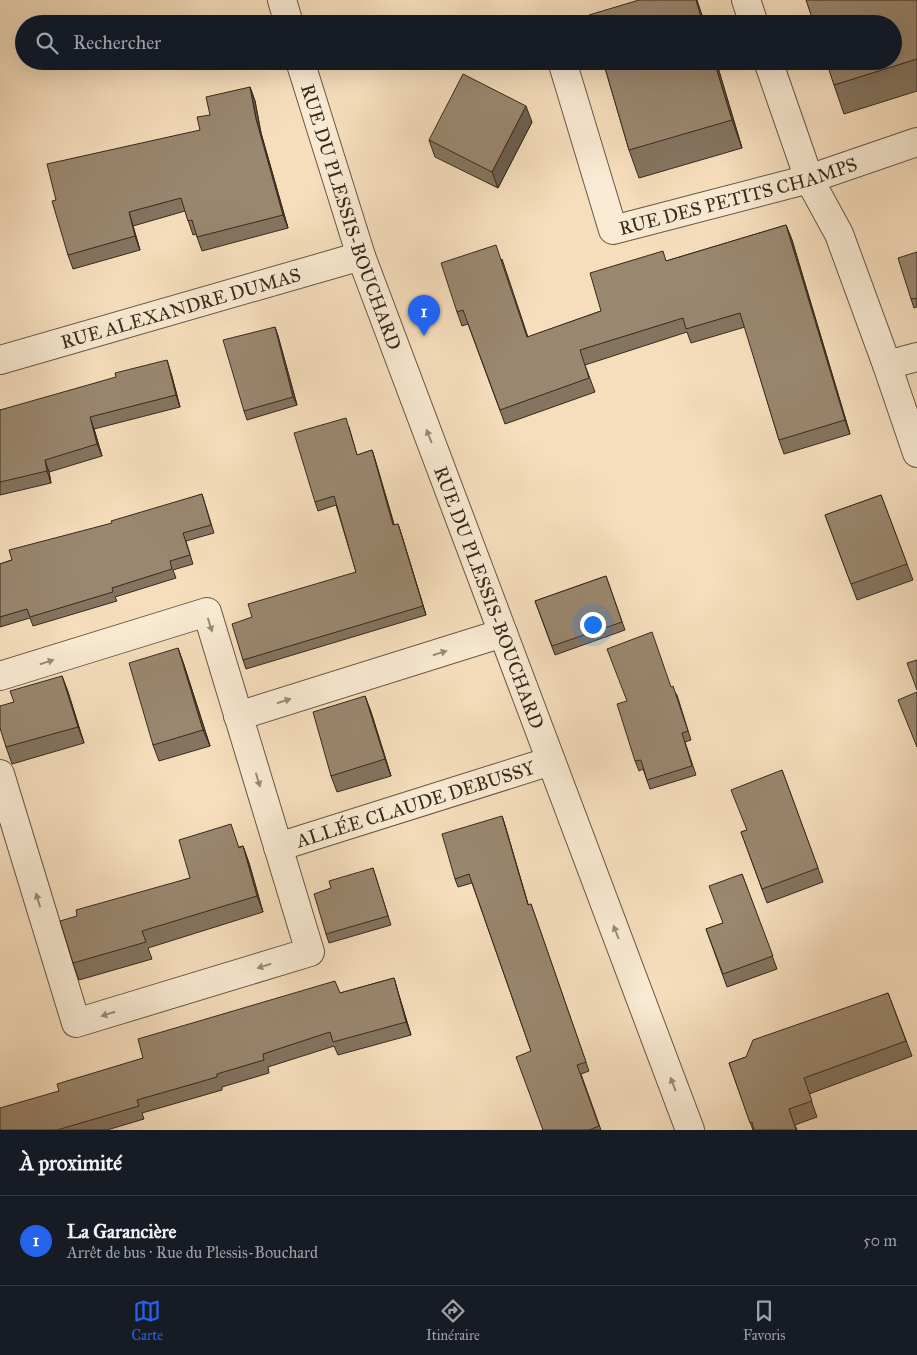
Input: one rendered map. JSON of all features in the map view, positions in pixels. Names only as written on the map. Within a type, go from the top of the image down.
[{"type":"street","points":[[282,0],[286,15]]},
{"type":"street","points":[[746,0],[751,15]]},
{"type":"street","name":"RUE DU PLESSIS-BOUCHARD","points":[[303,70],[361,256],[690,1130]]},
{"type":"street","name":"RUE DES PETITS CHAMPS","points":[[565,70],[613,230],[809,179],[917,142]]},
{"type":"street","points":[[771,70],[809,179],[839,234],[917,453]]},
{"type":"street","name":"RUE ALEXANDRE DUMAS","points":[[0,360],[361,256]]},
{"type":"street","points":[[887,366],[917,357]]},
{"type":"street","name":"ALLÉE CLAUDE DEBUSSY","points":[[0,676],[207,612],[310,952],[76,1023],[0,774]]},
{"type":"street","points":[[238,716],[503,633]]},
{"type":"street","name":"ALLÉE CLAUDE DEBUSSY","points":[[278,847],[551,761]]},
{"type":"building","points":[[639,0],[696,0],[700,15],[589,15]]},
{"type":"building","points":[[806,0],[917,0],[917,59],[902,64],[902,15],[811,15]]},
{"type":"building","points":[[606,70],[717,70],[732,120],[629,150]]},
{"type":"building","points":[[829,70],[882,70],[834,85]]},
{"type":"building","points":[[463,74],[526,106],[492,172],[429,140]]},
{"type":"building","points":[[250,87],[256,119],[283,215],[197,237],[192,220],[188,221],[181,198],[129,212],[135,236],[68,255],[52,201],[56,200],[47,164],[200,130],[197,117],[210,115],[206,97]]},
{"type":"building","points":[[786,225],[845,420],[779,440],[740,313],[686,329],[683,318],[580,350],[589,378],[500,410],[463,310],[457,312],[441,263],[496,245],[527,337],[601,311],[590,273],[663,251],[666,261]]},
{"type":"building","points":[[917,252],[917,298],[911,299],[898,258]]},
{"type":"building","points":[[275,327],[293,397],[244,411],[223,340]]},
{"type":"building","points":[[167,360],[176,395],[90,417],[97,444],[45,460],[47,471],[0,482],[0,410],[116,377],[115,373]]},
{"type":"building","points":[[346,418],[357,455],[372,450],[393,525],[398,524],[423,606],[243,660],[232,624],[252,617],[248,604],[356,572],[334,496],[315,502],[294,433]]},
{"type":"building","points":[[202,494],[211,525],[183,533],[190,555],[170,561],[172,569],[112,588],[113,592],[30,617],[27,609],[0,617],[0,564],[12,560],[9,550],[112,523],[111,521]]},
{"type":"building","points":[[881,495],[907,564],[851,584],[825,515]]},
{"type":"building","points":[[606,576],[622,622],[552,646],[535,601]]},
{"type":"building","points":[[652,632],[688,731],[682,733],[692,766],[647,780],[641,760],[635,761],[617,704],[627,701],[607,649]]},
{"type":"building","points":[[178,648],[203,730],[153,745],[129,663]]},
{"type":"building","points":[[917,660],[917,690],[907,663]]},
{"type":"building","points":[[62,676],[78,727],[6,747],[0,728],[0,706],[14,702],[10,691]]},
{"type":"building","points":[[917,692],[917,747],[898,700]]},
{"type":"building","points":[[365,696],[385,759],[331,776],[313,712]]},
{"type":"building","points":[[782,770],[818,868],[762,889],[741,832],[747,830],[731,790]]},
{"type":"building","points":[[502,816],[528,905],[531,904],[586,1062],[577,1065],[599,1126],[589,1130],[543,1130],[516,1057],[531,1051],[469,874],[455,879],[442,834]]},
{"type":"building","points":[[231,824],[239,848],[243,846],[257,896],[142,931],[146,942],[73,963],[60,921],[77,916],[76,910],[190,878],[179,840]]},
{"type":"building","points":[[373,868],[388,916],[326,934],[314,894],[331,888],[329,881]]},
{"type":"building","points":[[742,874],[773,956],[723,974],[706,929],[723,923],[709,886]]},
{"type":"building","points":[[394,978],[406,1022],[333,1042],[330,1032],[263,1054],[264,1060],[217,1074],[217,1077],[137,1100],[139,1106],[57,1130],[0,1130],[0,1108],[59,1091],[57,1084],[143,1058],[138,1039],[335,981],[340,993]]},
{"type":"building","points":[[888,993],[906,1041],[804,1078],[812,1101],[789,1109],[796,1130],[754,1130],[729,1063],[746,1057],[753,1040]]},
{"type":"place","name":"La Garancière","points":[[424,336]]}]
